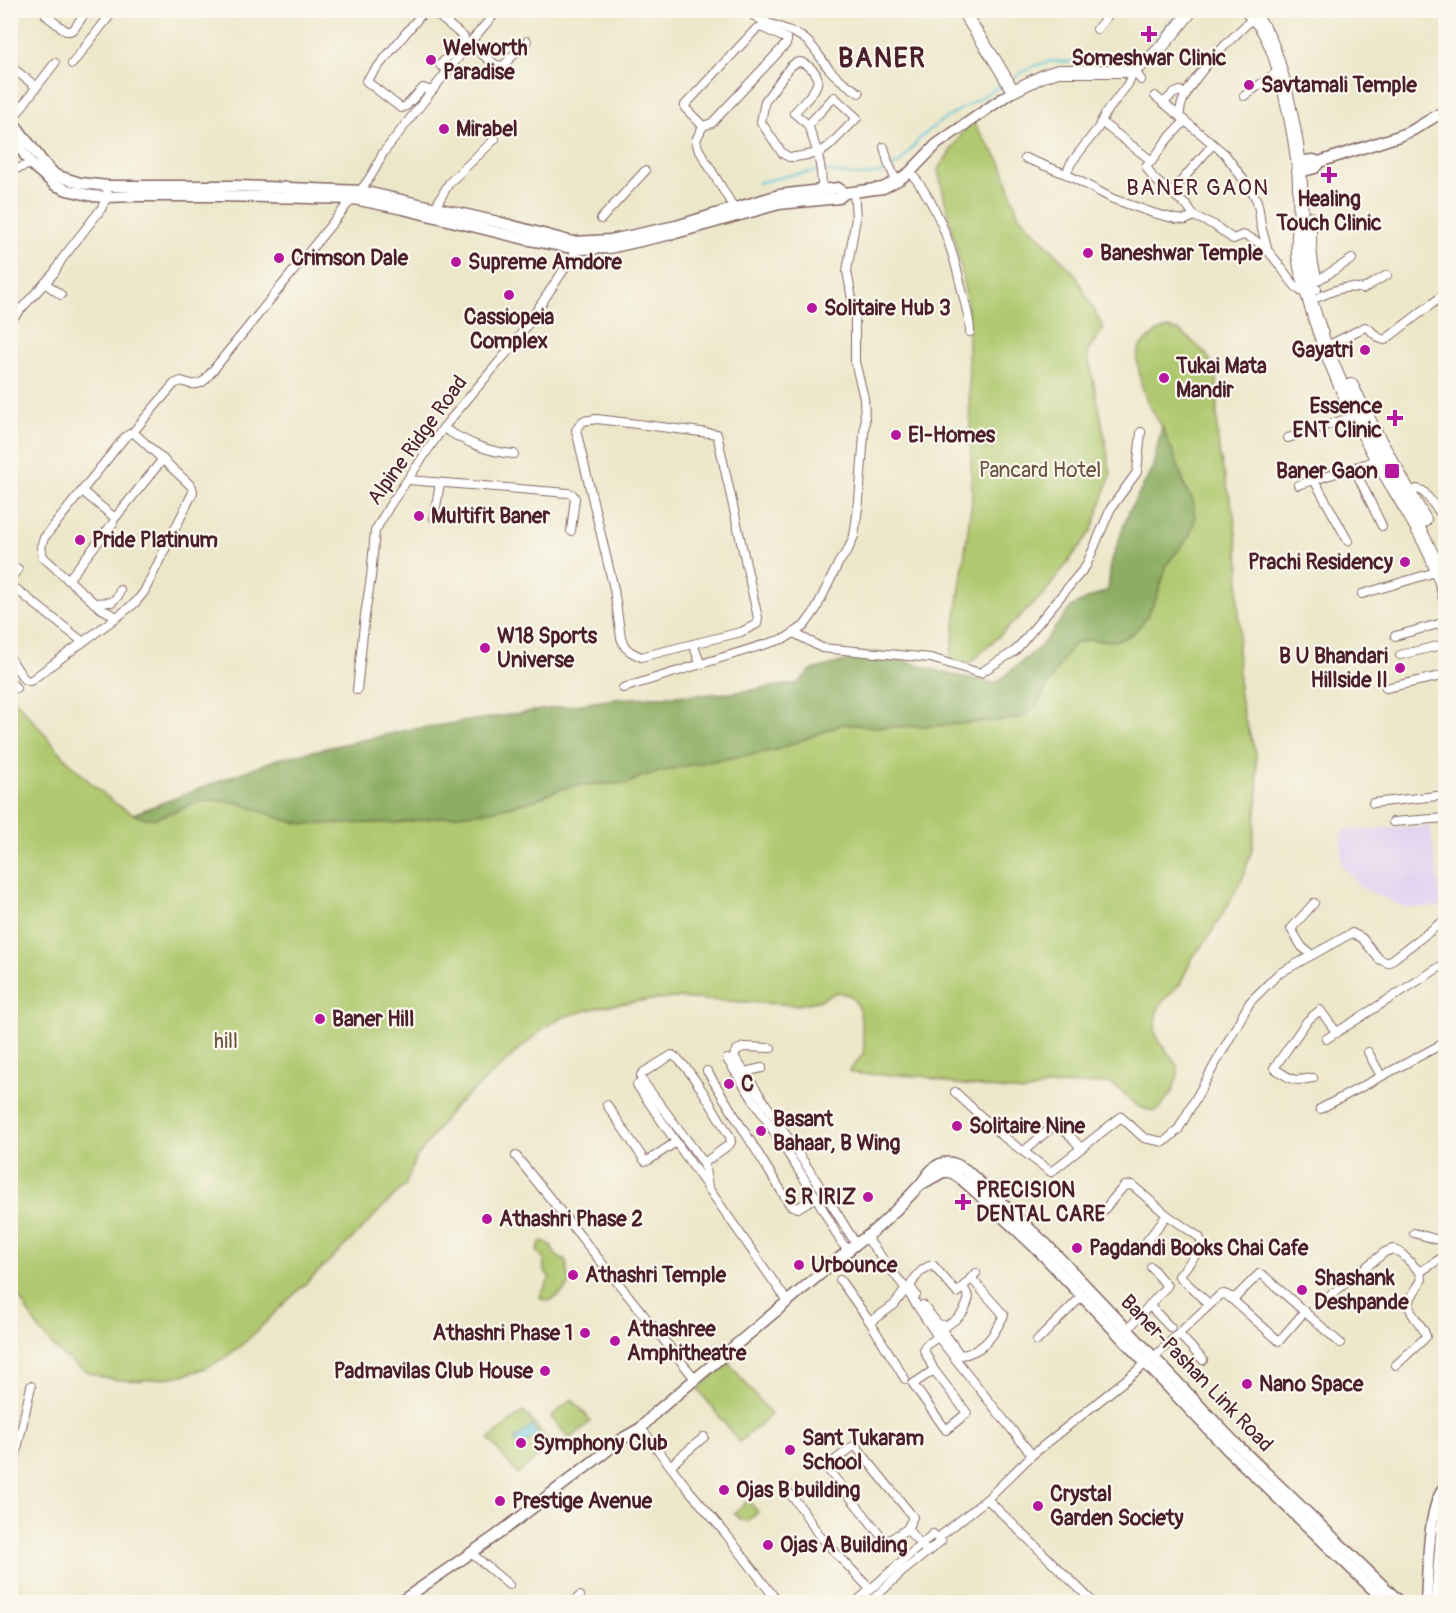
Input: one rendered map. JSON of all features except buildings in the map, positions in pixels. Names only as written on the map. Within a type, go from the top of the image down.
[{"type":"main road","points":[[954,12],[996,62],[1012,90],[1058,71],[1124,71],[1137,74],[1192,10]]},
{"type":"main road","points":[[1254,13],[1268,38],[1280,70],[1306,165]]},
{"type":"main road","points":[[1254,13],[1270,22],[1276,34],[1288,64],[1301,117],[1306,165],[1298,251],[1315,290],[1333,343],[1358,400],[1433,538],[1443,569],[1446,598]]},
{"type":"main road","points":[[1315,290],[1327,352],[1355,416],[1378,460],[1443,569]]},
{"type":"street","points":[[48,10],[46,15],[66,31],[74,29],[87,10]]},
{"type":"street","points":[[72,64],[114,10]]},
{"type":"street","points":[[425,10],[366,81],[401,108],[406,106],[423,88],[432,91]]},
{"type":"street","points":[[432,10],[464,37],[463,41],[440,65],[448,71]]},
{"type":"street","points":[[438,10],[496,65],[502,66],[527,41]]},
{"type":"street","points":[[117,617],[100,608],[43,557],[41,547],[44,538],[125,437],[133,432],[177,381],[194,385],[205,380],[374,175],[383,153],[498,10]]},
{"type":"street","points":[[747,10],[755,18],[784,28],[806,40],[830,71],[859,93]]},
{"type":"street","points":[[1097,29],[1112,10]]},
{"type":"street","points":[[1254,13],[1208,62],[1180,107],[1182,119],[1146,166],[1153,178],[1187,206],[1194,216],[1214,225],[1233,239],[1243,235],[1266,247],[1298,289],[1304,293],[1343,287],[1363,289],[1387,275]]},
{"type":"street","points":[[761,27],[787,39],[786,44],[712,123],[702,126],[685,108],[685,105],[756,29],[761,27]]},
{"type":"street","points":[[808,125],[834,97],[856,117],[856,120],[819,153],[795,157],[782,153],[761,122],[765,101],[790,67],[801,62],[815,70],[818,82],[815,91],[794,113],[808,125],[819,153],[822,189]]},
{"type":"street","points":[[55,63],[11,119],[55,175],[108,192]]},
{"type":"street","points":[[10,66],[34,85],[35,89]]},
{"type":"street","points":[[1244,96],[1280,70]]},
{"type":"street","points":[[1066,174],[1071,163],[1137,74]]},
{"type":"street","points":[[893,172],[910,172],[937,144],[1012,90]]},
{"type":"street","points":[[1163,103],[1176,92],[1180,91],[1186,95]]},
{"type":"street","points":[[1155,96],[1225,154],[1253,194],[1259,210],[1266,247]]},
{"type":"street","points":[[1306,165],[1400,136],[1446,110]]},
{"type":"street","points":[[1101,122],[1152,161]]},
{"type":"street","points":[[702,126],[696,140],[698,148],[731,203],[734,213]]},
{"type":"street","points":[[10,133],[32,165],[56,185],[67,190],[108,192],[240,186],[357,195],[580,245],[779,204],[839,198],[850,192],[883,188],[893,172]]},
{"type":"street","points":[[432,212],[452,178],[495,139]]},
{"type":"street","points":[[1171,193],[1213,144]]},
{"type":"street","points":[[884,147],[893,172]]},
{"type":"street","points":[[1025,158],[1066,174],[1113,199],[1153,213],[1186,220],[1194,216]]},
{"type":"street","points":[[10,171],[32,165]]},
{"type":"street","points":[[601,219],[645,171]]},
{"type":"street","points":[[910,172],[928,197],[949,243],[960,274],[970,321],[970,332]]},
{"type":"street","points":[[734,213],[779,195],[838,188],[850,192]]},
{"type":"street","points":[[10,321],[45,283],[84,232],[108,192]]},
{"type":"street","points":[[623,687],[786,638],[804,626],[815,611],[839,562],[848,550],[854,536],[859,501],[865,421],[864,398],[855,362],[855,316],[847,271],[856,218],[850,192]]},
{"type":"street","name":"Alpine Ridge Road","points":[[357,690],[375,531],[390,505],[443,428],[514,343],[580,245]]},
{"type":"street","points":[[1315,290],[1352,259]]},
{"type":"street","points":[[45,283],[62,295]]},
{"type":"street","points":[[1333,343],[1365,327],[1380,339],[1385,340],[1446,293]]},
{"type":"street","points":[[1288,438],[1355,416]]},
{"type":"street","points":[[597,419],[717,434],[758,618],[757,624],[741,632],[693,644],[641,657],[625,647],[621,638],[614,589],[576,430],[583,421],[597,419]]},
{"type":"street","points":[[443,428],[481,447],[514,454]]},
{"type":"street","points":[[10,658],[24,679],[30,681],[135,603],[144,592],[193,492],[192,487],[186,481],[133,432]]},
{"type":"street","points":[[794,633],[822,648],[931,658],[980,673],[1016,651],[1086,566],[1111,508],[1137,472],[1141,432]]},
{"type":"street","points":[[82,491],[116,518],[163,459]]},
{"type":"street","points":[[1298,485],[1378,460]]},
{"type":"street","points":[[1354,468],[1382,526]]},
{"type":"street","points":[[408,480],[572,494],[575,498],[571,531]]},
{"type":"street","points":[[1314,480],[1348,541]]},
{"type":"street","points":[[434,518],[440,483]]},
{"type":"street","points":[[1409,494],[1417,489],[1423,491],[1446,520]]},
{"type":"street","points":[[68,580],[113,523]]},
{"type":"street","points":[[10,579],[18,569]]},
{"type":"street","points":[[1362,594],[1443,569]]},
{"type":"street","points":[[12,590],[82,642]]},
{"type":"street","points":[[94,603],[112,602],[120,590]]},
{"type":"street","points":[[1395,636],[1446,622]]},
{"type":"street","points":[[693,644],[700,663]]},
{"type":"street","points":[[1400,656],[1446,644]]},
{"type":"street","points":[[1386,688],[1446,675]]},
{"type":"street","points":[[1373,803],[1446,795]]},
{"type":"street","points":[[1393,822],[1446,818]]},
{"type":"street","points":[[1312,955],[1302,947],[1291,929],[1314,903]]},
{"type":"street","points":[[955,1092],[1001,1135],[1051,1172],[1121,1116],[1144,1138],[1164,1142],[1178,1130],[1250,1002],[1278,974],[1352,933],[1362,938],[1379,959],[1388,963],[1446,919]]},
{"type":"street","points":[[1446,933],[1446,939]]},
{"type":"street","points":[[1326,1040],[1446,963]]},
{"type":"street","points":[[1312,1078],[1297,1081],[1274,1068],[1307,1021],[1320,1010],[1337,1033]]},
{"type":"street","points":[[1320,1109],[1446,1042]]},
{"type":"street","points":[[771,1048],[744,1047],[737,1050],[734,1056],[825,1194],[852,1247]]},
{"type":"street","points":[[1368,1052],[1381,1076]]},
{"type":"street","points":[[704,1163],[730,1144],[730,1137],[697,1084],[678,1058],[672,1055],[641,1074],[641,1079],[704,1163],[708,1187]]},
{"type":"street","points":[[727,1059],[816,1197],[841,1242],[852,1247]]},
{"type":"street","points":[[744,1072],[762,1068]]},
{"type":"street","points":[[707,1071],[790,1205],[798,1208],[816,1197]]},
{"type":"street","points":[[637,1085],[788,1302]]},
{"type":"street","points":[[607,1106],[645,1161],[676,1142]]},
{"type":"street","points":[[1024,1151],[1051,1128],[1062,1127],[1082,1148]]},
{"type":"street","points":[[516,1156],[696,1380]]},
{"type":"street","points":[[400,1602],[471,1553],[625,1437],[641,1428],[656,1412],[866,1237],[920,1185],[943,1172],[959,1173]]},
{"type":"street","name":"Baner-Pashan Link Road","points":[[959,1173],[1082,1296],[1400,1602]]},
{"type":"street","name":"Baner-Pashan Link Road","points":[[959,1173],[1047,1245],[1128,1329],[1150,1360],[1228,1450],[1386,1602]]},
{"type":"street","points":[[1103,1211],[1124,1186],[1132,1185],[1167,1215],[1199,1237],[1202,1243],[1201,1248],[1179,1276],[1209,1304]]},
{"type":"street","points":[[1143,1246],[1167,1215]]},
{"type":"street","points":[[1414,1233],[1446,1242]]},
{"type":"street","points":[[866,1237],[906,1289],[938,1337],[1032,1455]]},
{"type":"street","points":[[1323,1301],[1384,1252],[1393,1249],[1400,1252],[1420,1272],[1422,1279],[1409,1302],[1426,1336],[1396,1365]]},
{"type":"street","points":[[1420,1272],[1446,1255]]},
{"type":"street","points":[[933,1264],[957,1293],[963,1287],[973,1275],[1004,1314],[994,1334],[979,1349],[970,1354],[960,1355],[910,1286],[914,1279],[933,1264]]},
{"type":"street","points":[[1128,1329],[1167,1286],[1151,1267]]},
{"type":"street","points":[[1229,1297],[1236,1297],[1261,1274],[1340,1343]]},
{"type":"street","points":[[840,1280],[870,1322],[905,1379]]},
{"type":"street","points":[[938,1324],[946,1326],[957,1319],[966,1308],[969,1297],[963,1287]]},
{"type":"street","points":[[870,1322],[894,1305],[906,1289]]},
{"type":"street","points":[[938,1538],[987,1500],[1032,1455],[1150,1360],[1175,1331],[1224,1294],[1279,1341],[1305,1311]]},
{"type":"street","points":[[1037,1341],[1082,1296]]},
{"type":"street","points":[[1149,1305],[1203,1360]]},
{"type":"street","points":[[934,1370],[914,1384],[946,1430],[967,1413],[934,1370],[924,1350],[925,1346],[938,1337]]},
{"type":"street","points":[[10,1481],[31,1386]]},
{"type":"street","points":[[641,1428],[778,1602]]},
{"type":"street","points":[[671,1465],[704,1437]]},
{"type":"street","points":[[855,1445],[913,1518],[907,1528],[886,1542],[826,1467],[855,1445]]},
{"type":"street","points":[[1426,1602],[1434,1506],[1441,1490],[1446,1486]]},
{"type":"street","points":[[790,1494],[818,1534],[870,1589]]},
{"type":"street","points":[[987,1500],[1093,1602]]},
{"type":"street","points":[[1436,1602],[1442,1524],[1446,1506]]},
{"type":"street","points":[[907,1528],[928,1552]]},
{"type":"street","points":[[856,1602],[933,1534],[941,1541],[902,1572],[870,1602]]},
{"type":"street","points":[[471,1553],[508,1585]]},
{"type":"shaded area","points":[[1430,826],[1442,907],[1406,908],[1362,888],[1341,865],[1342,830]]},
{"type":"green space","name":"Pancard Hotel","points":[[971,120],[1002,164],[1018,214],[1075,274],[1104,329],[1087,351],[1111,474],[1092,530],[1044,594],[969,664],[950,661],[972,500],[967,305],[961,268],[938,170]]},
{"type":"green space","name":"hill","points":[[1168,328],[1179,331],[1189,338],[1207,355],[1215,370],[1220,457],[1234,515],[1240,568],[1239,690],[1243,713],[1256,753],[1258,795],[1252,850],[1244,875],[1206,941],[1194,955],[1180,984],[1163,1001],[1157,1011],[1155,1029],[1158,1041],[1178,1068],[1172,1092],[1158,1110],[1139,1107],[1109,1083],[1045,1086],[1024,1092],[949,1083],[923,1076],[850,1072],[863,1054],[860,1012],[849,995],[837,992],[818,1001],[797,1005],[675,998],[599,1007],[560,1018],[547,1026],[453,1108],[415,1160],[405,1186],[249,1339],[229,1355],[192,1373],[145,1380],[126,1380],[88,1372],[71,1362],[53,1346],[37,1326],[11,1284],[10,694],[67,760],[116,804],[133,814],[144,818],[156,818],[188,805],[218,800],[239,803],[285,820],[305,824],[397,823],[513,806],[574,786],[627,784],[640,777],[684,766],[777,750],[843,724],[877,727],[938,726],[1015,719],[1039,702],[1055,672],[1077,642],[1114,641],[1144,621],[1156,599],[1167,564],[1189,536],[1195,519],[1193,500],[1186,490],[1162,427],[1147,401],[1137,359],[1140,347],[1148,339]]},
{"type":"green space","points":[[1162,427],[1186,490],[1193,500],[1195,519],[1189,537],[1167,564],[1156,599],[1136,631],[1125,638],[1114,641],[1077,642],[1055,672],[1035,708],[1020,718],[938,726],[877,727],[843,724],[777,750],[684,766],[640,777],[627,784],[574,786],[560,789],[532,801],[490,811],[397,823],[305,824],[285,820],[239,803],[218,800],[188,805],[156,818],[144,818],[133,814],[277,759],[408,730],[615,699],[732,693],[798,683],[810,671],[876,652],[948,674],[996,683],[1041,646],[1072,606],[1108,590],[1111,563],[1129,511],[1152,470]]},
{"type":"green space","points":[[540,1242],[551,1245],[556,1256],[565,1259],[570,1279],[569,1286],[549,1301],[541,1299],[540,1296],[550,1278],[544,1270],[544,1258],[537,1252]]},
{"type":"green space","points":[[729,1363],[771,1415],[739,1442],[698,1389]]},
{"type":"green space","points":[[572,1399],[591,1421],[570,1439],[551,1417]]},
{"type":"green space","name":"Symphony Club","points":[[524,1411],[552,1446],[517,1474],[489,1439]]},
{"type":"green space","points":[[748,1500],[758,1512],[748,1521],[740,1520],[734,1513]]},
{"type":"water","points":[[532,1426],[538,1434],[520,1448],[514,1440]]},
{"type":"waterway","points":[[1011,79],[1034,66],[1051,61],[1123,64],[1134,62],[1143,56],[1181,10]]},
{"type":"waterway","points":[[825,171],[862,176],[880,173],[900,163],[920,138],[938,123],[1003,84]]},
{"type":"waterway","points":[[757,183],[819,171]]},
{"type":"place","name":"Someshwar Clinic","points":[[1149,34]]},
{"type":"place","name":"Welworth Paradise","points":[[431,60]]},
{"type":"place","name":"Savtamali Temple","points":[[1249,85]]},
{"type":"place","name":"Mirabel","points":[[444,129]]},
{"type":"place","name":"Healing Touch Clinic","points":[[1329,175]]},
{"type":"place","name":"Baneshwar Temple","points":[[1088,253]]},
{"type":"place","name":"Crimson Dale","points":[[279,258]]},
{"type":"place","name":"Supreme Amdore","points":[[456,262]]},
{"type":"place","name":"Cassiopeia Complex","points":[[509,295]]},
{"type":"place","name":"Solitaire Hub 3","points":[[812,308]]},
{"type":"place","name":"Gayatri","points":[[1365,350]]},
{"type":"place","name":"Tukai Mata Mandir","points":[[1164,378]]},
{"type":"place","name":"Essence ENT Clinic","points":[[1395,418]]},
{"type":"place","name":"El-Homes","points":[[896,435]]},
{"type":"place","name":"Baner Gaon","points":[[1392,471]]},
{"type":"place","name":"Multifit Baner","points":[[419,516]]},
{"type":"place","name":"Pride Platinum","points":[[80,540]]},
{"type":"place","name":"Prachi Residency","points":[[1405,562]]},
{"type":"place","name":"W18 Sports Universe","points":[[485,648]]},
{"type":"place","name":"B U Bhandari Hillside II","points":[[1400,668]]},
{"type":"place","name":"Baner Hill","points":[[320,1019]]},
{"type":"place","name":"C","points":[[729,1084]]},
{"type":"place","name":"Solitaire Nine","points":[[957,1126]]},
{"type":"place","name":"Basant Bahaar, B Wing","points":[[761,1131]]},
{"type":"place","name":"S R IRIZ","points":[[868,1197]]},
{"type":"place","name":"PRECISION DENTAL CARE","points":[[963,1202]]},
{"type":"place","name":"Athashri Phase 2","points":[[487,1219]]},
{"type":"place","name":"Pagdandi Books Chai Cafe","points":[[1077,1248]]},
{"type":"place","name":"Urbounce","points":[[799,1265]]},
{"type":"place","name":"Athashri Temple","points":[[573,1275]]},
{"type":"place","name":"Shashank Deshpande","points":[[1302,1290]]},
{"type":"place","name":"Athashri Phase 1","points":[[585,1333]]},
{"type":"place","name":"Athashree Amphitheatre","points":[[615,1341]]},
{"type":"place","name":"Padmavilas Club House","points":[[545,1371]]},
{"type":"place","name":"Nano Space","points":[[1247,1384]]},
{"type":"place","name":"Symphony Club","points":[[521,1443]]},
{"type":"place","name":"Sant Tukaram School","points":[[790,1450]]},
{"type":"place","name":"Ojas B building","points":[[724,1490]]},
{"type":"place","name":"Prestige Avenue","points":[[500,1501]]},
{"type":"place","name":"Crystal Garden Society","points":[[1038,1506]]},
{"type":"place","name":"Ojas A Building","points":[[768,1545]]},
{"type":"district","name":"BANER","points":[[882,58]]},
{"type":"district","name":"BANER GAON","points":[[1198,187]]}]
